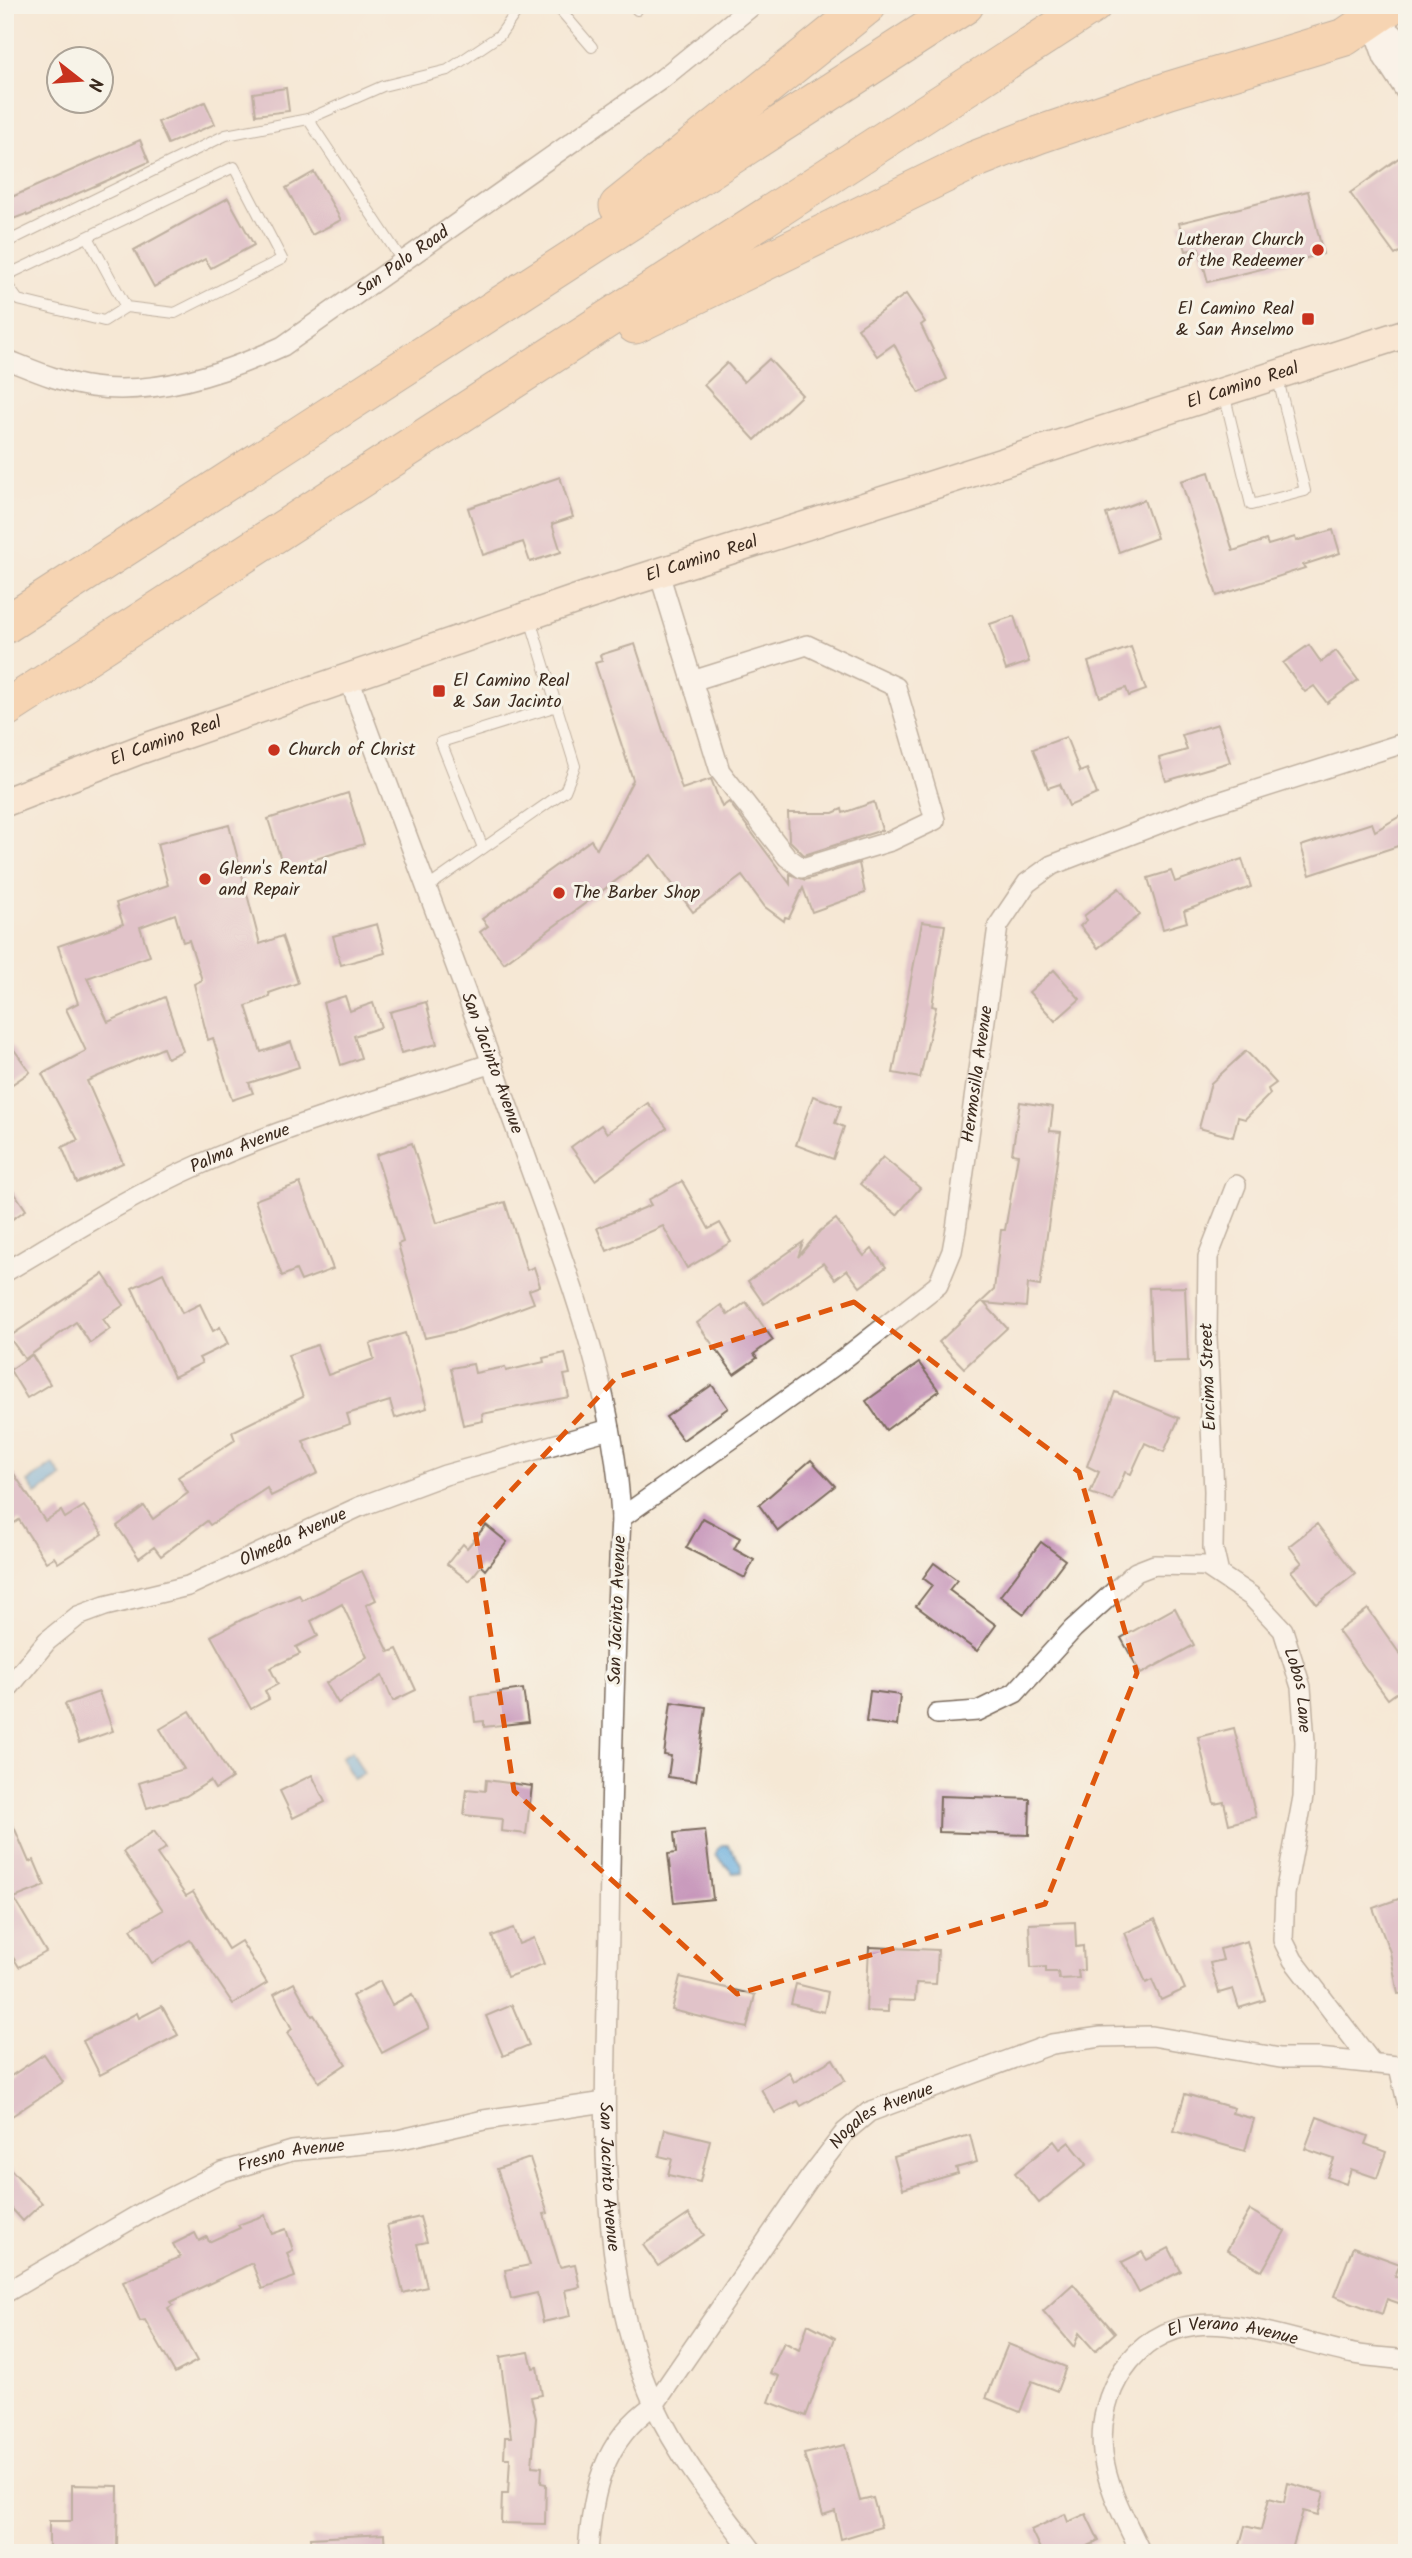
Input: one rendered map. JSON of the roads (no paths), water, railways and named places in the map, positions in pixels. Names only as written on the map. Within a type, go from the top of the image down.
[{"type":"highway","points":[[484,316],[722,120],[779,79],[868,5]]},
{"type":"highway","points":[[5,625],[965,5]]},
{"type":"highway","points":[[5,709],[1093,5]]},
{"type":"highway","points":[[486,398],[974,160],[1170,90],[1345,37],[1376,10]]},
{"type":"main road","name":"El Camino Real","points":[[5,802],[139,750],[348,676],[659,573],[1407,334]]},
{"type":"street","name":"San Palo Road","points":[[5,359],[60,380],[113,389],[163,385],[202,376],[237,366],[283,346],[663,78],[753,5]]},
{"type":"street","points":[[1376,10],[1407,49]]},
{"type":"street","points":[[1376,10],[1386,58],[1407,89]]},
{"type":"street","points":[[659,573],[692,681],[720,771],[787,857],[802,868],[891,841],[935,820],[896,687],[807,645],[692,681]]},
{"type":"street","name":"San Jacinto Avenue","points":[[348,676],[493,1063],[584,1318],[610,1429],[619,1480],[621,1518],[605,2102],[614,2247],[621,2298],[654,2405],[669,2432],[754,2553]]},
{"type":"street","name":"Hermosilla Avenue","points":[[621,1518],[841,1361],[938,1285],[952,1251],[956,1229],[998,926],[1027,883],[1052,865],[1198,809],[1407,743]]},
{"type":"street","name":"Palma Avenue","points":[[5,1272],[119,1206],[200,1164],[281,1132],[493,1063]]},
{"type":"street","name":"Encima Street","points":[[1219,1574],[1213,1548],[1214,1491],[1207,1337],[1208,1257],[1236,1185]]},
{"type":"street","name":"Olmeda Avenue","points":[[5,1692],[47,1641],[78,1616],[105,1606],[188,1586],[359,1507],[445,1475],[610,1429]]},
{"type":"street","name":"Lobos Lane","points":[[937,1714],[978,1711],[1015,1693],[1073,1629],[1136,1572],[1154,1565],[1195,1565],[1219,1574],[1251,1596],[1283,1630],[1301,1687],[1305,1742],[1303,1797],[1285,1894],[1283,1940],[1293,1960],[1372,2063]]},
{"type":"street","name":"Nogales Avenue","points":[[588,2553],[591,2510],[605,2460],[636,2417],[654,2405],[809,2179],[845,2132],[870,2112],[1052,2044],[1101,2037],[1152,2036],[1280,2058],[1403,2067]]},
{"type":"street","points":[[1403,2067],[1407,2102]]},
{"type":"street","name":"Fresno Avenue","points":[[5,2293],[150,2208],[222,2172],[292,2151],[393,2141],[484,2120],[605,2102]]},
{"type":"street","name":"El Verano Avenue","points":[[1141,2553],[1103,2452],[1104,2416],[1118,2376],[1137,2350],[1170,2331],[1198,2324],[1286,2336],[1354,2354],[1407,2360]]},
{"type":"lane","points":[[5,243],[226,135],[308,119],[383,86],[448,70],[500,35],[522,5]]},
{"type":"lane","points":[[556,5],[592,47]]},
{"type":"lane","points":[[308,119],[403,262]]},
{"type":"lane","points":[[5,276],[234,167],[282,259],[175,313],[126,307],[104,321],[18,300],[5,282]]},
{"type":"lane","points":[[88,237],[126,307]]},
{"type":"lane","points":[[1224,392],[1251,505],[1305,491],[1277,375]]},
{"type":"lane","points":[[428,887],[565,791],[575,766],[529,616]]},
{"type":"lane","points":[[483,848],[441,742],[556,706]]},
{"type":"water","points":[[53,1464],[62,1477],[36,1494],[28,1482]]},
{"type":"water","points":[[352,1751],[364,1774],[353,1779],[341,1757]]},
{"type":"water","points":[[722,1845],[728,1845],[742,1865],[742,1872],[733,1873],[716,1855]]},
{"type":"place","name":"Lutheran Church of the Redeemer","points":[[1318,250]]},
{"type":"place","name":"El Camino Real & San Anselmo","points":[[1308,319]]},
{"type":"place","name":"El Camino Real & San Jacinto","points":[[439,691]]},
{"type":"place","name":"Church of Christ","points":[[274,750]]},
{"type":"place","name":"Glenn's Rental and Repair","points":[[205,879]]},
{"type":"place","name":"The Barber Shop","points":[[559,893]]}]
